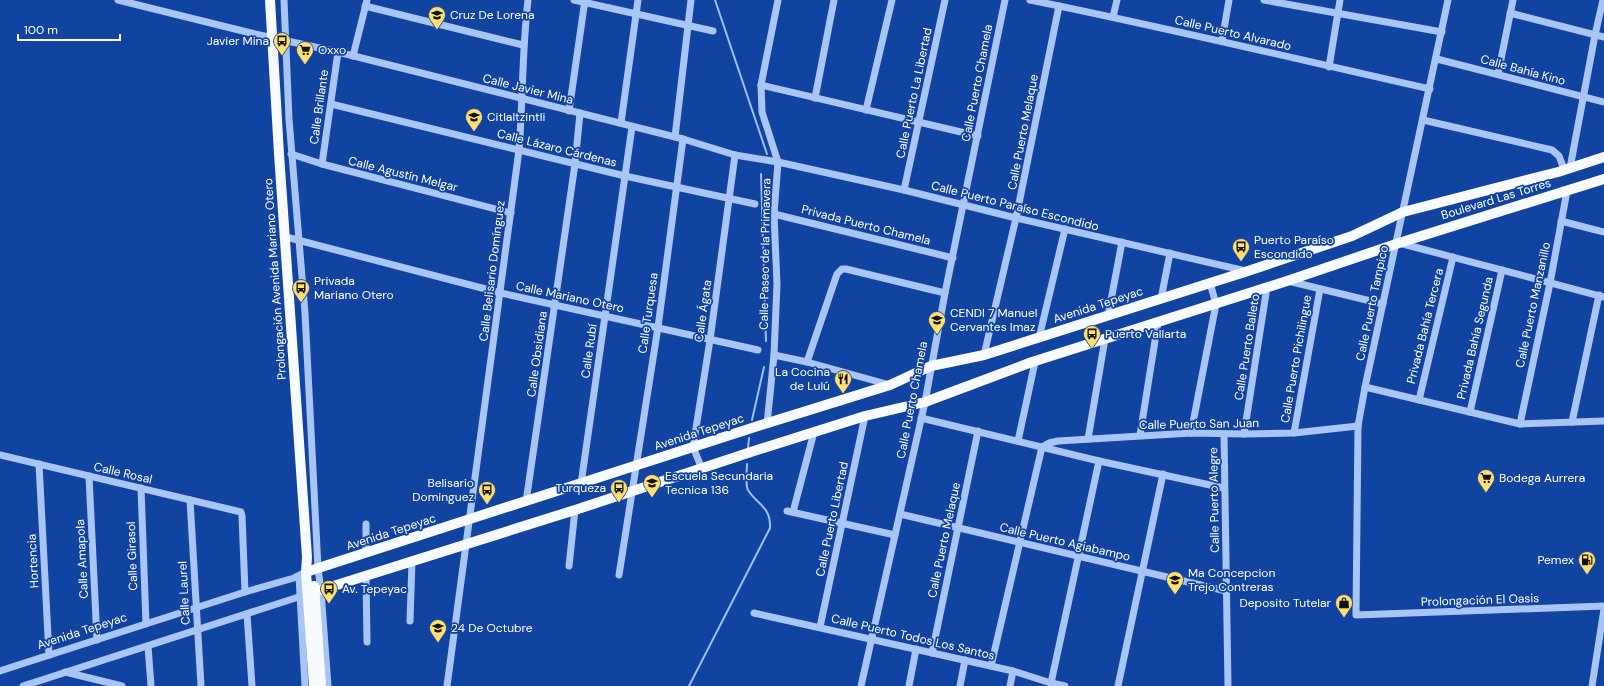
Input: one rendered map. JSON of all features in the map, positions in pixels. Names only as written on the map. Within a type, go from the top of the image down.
[{"type":"main road","name":"Prolongación Avenida Mariano Otero","points":[[270,0],[307,556],[321,686]]},
{"type":"main road","name":"Boulevard Las Torres","points":[[1402,212],[1604,157]]},
{"type":"main road","name":"Boulevard Las Torres","points":[[1397,243],[1604,179]]},
{"type":"main road","name":"Avenida Tepeyac","points":[[309,572],[693,447],[890,385],[931,366],[984,356],[1248,271],[1352,236],[1402,212]]},
{"type":"main road","points":[[311,594],[575,510],[632,490],[702,469],[754,450],[864,416],[925,402],[1035,362],[1287,281],[1397,243]]},
{"type":"main road","name":"Prolongación Avenida Mariano Otero","points":[[311,594],[314,686]]},
{"type":"street","name":"Prolongación Avenida Mariano Otero","points":[[284,0],[291,154],[305,313],[309,572],[311,594],[328,686]]},
{"type":"street","name":"Calle Belisario Domínguez","points":[[447,686],[519,150],[523,99],[523,44],[528,0]]},
{"type":"street","points":[[574,0],[584,1],[713,31]]},
{"type":"street","points":[[621,124],[638,0]]},
{"type":"street","points":[[675,137],[691,0]]},
{"type":"street","name":"Calle Paseo de la Primavera","points":[[767,424],[774,355],[777,284],[774,214],[778,162],[762,112],[761,85],[778,0]]},
{"type":"street","points":[[815,98],[834,0]]},
{"type":"street","points":[[866,110],[892,0]]},
{"type":"street","name":"Calle Puerto La Libertad","points":[[904,190],[945,0]]},
{"type":"street","name":"Calle Puerto Chamela","points":[[861,686],[925,402],[945,293],[1005,0]]},
{"type":"street","name":"Calle Puerto Alvarado","points":[[1030,0],[1222,40],[1329,67],[1430,89]]},
{"type":"street","points":[[1113,17],[1116,0]]},
{"type":"street","points":[[1222,40],[1229,0]]},
{"type":"street","points":[[1264,0],[1442,32]]},
{"type":"street","points":[[1329,67],[1340,0]]},
{"type":"street","name":"Calle Puerto Tampico","points":[[1356,615],[1358,426],[1365,386],[1397,243],[1402,212],[1430,89],[1448,0]]},
{"type":"street","points":[[1498,74],[1513,0]]},
{"type":"street","points":[[1567,168],[1584,97],[1603,0]]},
{"type":"street","name":"Calle Javier Mina","points":[[123,1],[272,38],[338,52],[569,110],[683,139],[735,155],[778,162]]},
{"type":"street","points":[[569,110],[584,1]]},
{"type":"street","points":[[353,56],[366,3],[523,44]]},
{"type":"street","name":"Calle Puerto Melaque","points":[[984,356],[1016,218],[1059,6]]},
{"type":"street","points":[[1510,14],[1604,37]]},
{"type":"street","name":"Calle Brillante","points":[[322,164],[338,52]]},
{"type":"street","name":"Calle Bahía Kino","points":[[1436,59],[1604,102]]},
{"type":"street","points":[[761,85],[978,136]]},
{"type":"street","name":"Calle Lázaro Cárdenas","points":[[331,104],[625,176],[754,204]]},
{"type":"street","name":"Calle Obsidiana","points":[[526,502],[575,164],[580,113]]},
{"type":"street","points":[[1423,120],[1552,150],[1559,156],[1567,168]]},
{"type":"street","name":"Calle Rubí","points":[[581,484],[632,127]]},
{"type":"street","name":"Calle Turquesa","points":[[619,575],[658,327],[683,139]]},
{"type":"street","name":"Calle Agustín Melgar","points":[[291,154],[322,164],[511,213]]},
{"type":"street","name":"Calle Ágata","points":[[693,447],[710,340],[735,155]]},
{"type":"street","name":"Calle Puerto Paraíso Escondido","points":[[778,162],[1248,271]]},
{"type":"street","name":"Calle Puerto Manzanillo","points":[[1520,424],[1550,282],[1567,191]]},
{"type":"street","name":"Privada Puerto Chamela","points":[[774,214],[953,258]]},
{"type":"street","points":[[1561,221],[1604,232]]},
{"type":"street","points":[[1039,338],[1065,229]]},
{"type":"street","name":"Calle Mariano Otero","points":[[286,237],[500,292],[758,350]]},
{"type":"street","points":[[1108,316],[1122,242]]},
{"type":"street","points":[[1397,243],[1601,296],[1572,422]]},
{"type":"street","points":[[1161,299],[1170,253]]},
{"type":"street","name":"Privada Bahía Tercera","points":[[1419,400],[1453,257]]},
{"type":"street","points":[[807,362],[837,274],[842,269],[945,293]]},
{"type":"street","name":"Privada Bahía Segunda","points":[[1470,412],[1502,270]]},
{"type":"street","points":[[1287,281],[1383,304]]},
{"type":"street","points":[[1191,433],[1216,304],[1210,283]]},
{"type":"street","name":"Calle Puerto Balleto","points":[[1244,434],[1267,287]]},
{"type":"street","name":"Calle Puerto Pichilingue","points":[[1294,433],[1320,289]]},
{"type":"street","points":[[1140,435],[1158,322]]},
{"type":"street","points":[[1088,439],[1105,339]]},
{"type":"street","points":[[774,355],[807,362],[890,385]]},
{"type":"street","points":[[1018,441],[1035,362]]},
{"type":"street","points":[[1365,386],[1520,424],[1604,421]]},
{"type":"street","name":"Calle Puerto Libertad","points":[[820,627],[843,524],[864,416]]},
{"type":"street","points":[[921,418],[1099,461],[1224,488]]},
{"type":"street","name":"Calle Puerto San Juan","points":[[1042,447],[1058,440],[1191,433],[1294,433],[1358,426]]},
{"type":"street","name":"Calle Puerto Melaque","points":[[932,653],[978,431]]},
{"type":"street","points":[[814,432],[790,511],[895,535]]},
{"type":"street","name":"Calle Puerto Alegre","points":[[1224,434],[1228,686]]},
{"type":"street","points":[[693,447],[702,469]]},
{"type":"street","points":[[991,666],[1042,447]]},
{"type":"street","name":"Calle Rosal","points":[[0,455],[241,512],[245,592]]},
{"type":"street","points":[[1051,683],[1099,461]]},
{"type":"street","name":"Hortencia","points":[[39,464],[49,655]]},
{"type":"street","points":[[1118,686],[1163,474]]},
{"type":"street","name":"Calle Amapola","points":[[89,476],[97,640]]},
{"type":"street","name":"Calle Girasol","points":[[141,488],[146,624]]},
{"type":"street","name":"Calle Laurel","points":[[190,500],[201,686]]},
{"type":"street","points":[[569,566],[575,510]]},
{"type":"street","name":"Calle Puerto Agiabampo","points":[[900,514],[1226,591]]},
{"type":"street","points":[[366,524],[366,553]]},
{"type":"street","points":[[410,621],[412,561]]},
{"type":"street","name":"Avenida Tepeyac","points":[[0,671],[309,572]]},
{"type":"street","points":[[366,576],[368,642]]},
{"type":"street","name":"Prolongación Avenida Mariano Otero","points":[[305,686],[311,594]]},
{"type":"street","points":[[23,686],[311,594]]},
{"type":"street","name":"Prolongación El Oasis","points":[[1356,615],[1604,606]]},
{"type":"street","points":[[1592,686],[1602,631],[1604,609]]},
{"type":"street","name":"Calle Puerto Todos Los Santos","points":[[754,613],[1013,671],[1065,686]]},
{"type":"street","points":[[247,614],[252,686]]},
{"type":"street","points":[[148,646],[151,686]]},
{"type":"street","points":[[909,686],[916,649]]},
{"type":"street","points":[[960,686],[965,660]]},
{"type":"street","points":[[1010,686],[1013,671]]},
{"type":"street","points":[[65,672],[122,686]]},
{"type":"waterway","points":[[715,0],[767,154]]},
{"type":"waterway","points":[[761,174],[766,341]]},
{"type":"waterway","points":[[752,420],[764,367]]},
{"type":"waterway","points":[[748,448],[749,438]]},
{"type":"waterway","points":[[689,686],[770,528],[770,521],[766,510],[748,490],[746,481],[747,464]]},
{"type":"place","name":"Cruz De Lorena","points":[[437,30]]},
{"type":"place","name":"Javier Mina","points":[[282,56]]},
{"type":"place","name":"Oxxo","points":[[305,65]]},
{"type":"place","name":"Citlaltzintli","points":[[474,132]]},
{"type":"place","name":"Puerto Paraíso Escondido","points":[[1241,262]]},
{"type":"place","name":"Privada Mariano Otero","points":[[301,303]]},
{"type":"place","name":"CENDI 7 Manuel Cervantes Imaz","points":[[937,335]]},
{"type":"place","name":"Puerto Vallarta","points":[[1092,349]]},
{"type":"place","name":"La Cocina de Lulú","points":[[843,394]]},
{"type":"place","name":"Bodega Aurrera","points":[[1486,493]]},
{"type":"place","name":"Escuela Secundaria Tecnica 136","points":[[652,498]]},
{"type":"place","name":"Turqueza","points":[[619,503]]},
{"type":"place","name":"Belisario Dominguez","points":[[487,505]]},
{"type":"place","name":"Pemex","points":[[1587,575]]},
{"type":"place","name":"Ma Concepcion Trejo Contreras","points":[[1175,595]]},
{"type":"place","name":"Av. Tepeyac","points":[[329,604]]},
{"type":"place","name":"Deposito Tutelar","points":[[1344,618]]},
{"type":"place","name":"24 De Octubre","points":[[438,643]]}]
